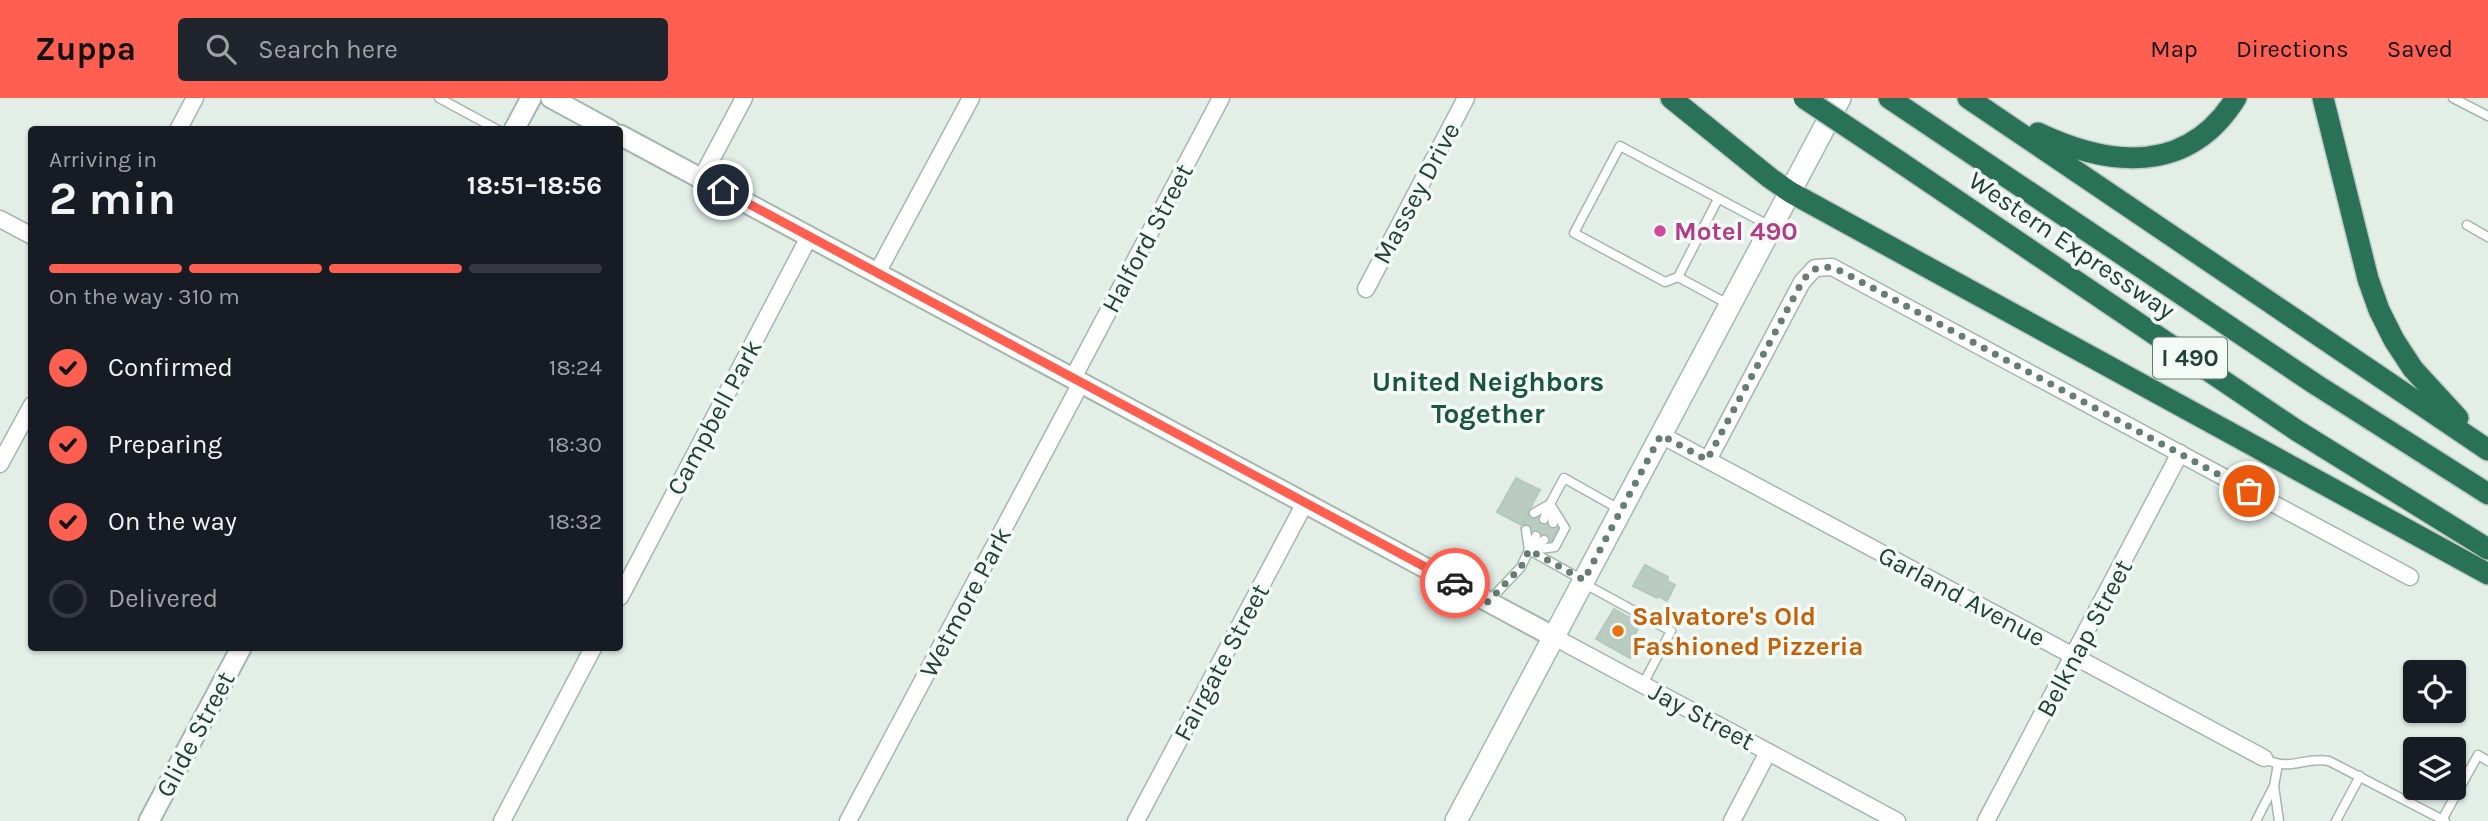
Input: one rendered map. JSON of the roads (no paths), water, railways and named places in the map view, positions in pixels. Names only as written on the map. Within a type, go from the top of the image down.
[{"type":"highway","points":[[1671,98],[1790,192],[2488,574]]},
{"type":"highway","name":"Western Expressway","points":[[1804,98],[2296,430],[2488,550]]},
{"type":"highway","name":"Western Expressway","points":[[1889,98],[2315,384],[2488,494]]},
{"type":"highway","points":[[1970,98],[2072,148],[2104,157],[2134,159],[2160,156],[2192,142],[2220,120],[2236,98]]},
{"type":"highway","points":[[1970,98],[2488,448]]},
{"type":"highway","points":[[2323,98],[2368,279],[2384,320],[2400,350],[2421,379],[2488,448]]},
{"type":"main road","points":[[1457,821],[1840,98]]},
{"type":"street","points":[[180,126],[195,98]]},
{"type":"street","points":[[516,126],[531,98]]},
{"type":"street","points":[[551,98],[603,126]]},
{"type":"street","points":[[701,179],[744,98]]},
{"type":"street","points":[[877,273],[971,98]]},
{"type":"street","name":"Halford Street","points":[[1077,381],[1221,98]]},
{"type":"street","name":"Massey Drive","points":[[1366,289],[1466,98]]},
{"type":"street","name":"Jay Street","points":[[623,137],[1897,821]]},
{"type":"street","points":[[0,219],[28,234]]},
{"type":"street","name":"Campbell Park","points":[[623,591],[809,237]]},
{"type":"street","points":[[1707,460],[1802,282],[1810,272],[1821,267],[1832,267],[2410,577]]},
{"type":"street","name":"Wetmore Park","points":[[848,821],[1077,381]]},
{"type":"street","points":[[0,464],[28,412]]},
{"type":"street","name":"Garland Avenue","points":[[1661,435],[2271,761]]},
{"type":"street","name":"Belknap Street","points":[[1986,821],[2180,453]]},
{"type":"street","name":"Fairgate Street","points":[[1136,821],[1305,503]]},
{"type":"street","name":"Glide Street","points":[[149,821],[239,651]]},
{"type":"street","points":[[502,821],[591,651]]},
{"type":"street","points":[[1732,821],[1768,752]]},
{"type":"lane","points":[[439,98],[491,126]]},
{"type":"lane","points":[[2453,98],[2488,116]]},
{"type":"lane","points":[[1718,199],[1678,277],[1664,282],[1574,233],[1620,146],[1772,226]]},
{"type":"lane","points":[[2467,225],[2488,237]]},
{"type":"lane","points":[[1678,277],[1731,305]]},
{"type":"lane","points":[[1544,519],[1564,478],[1621,510]]},
{"type":"lane","points":[[1534,513],[1550,505]]},
{"type":"lane","points":[[1550,505],[1553,523]]},
{"type":"lane","points":[[1529,550],[1555,548],[1565,528],[1550,505]]},
{"type":"lane","points":[[1526,530],[1529,550]]},
{"type":"lane","points":[[1488,602],[1521,567],[1529,550],[1540,538]]},
{"type":"lane","points":[[1529,550],[1671,631],[1643,684]]},
{"type":"lane","points":[[2279,821],[2271,761],[2293,765],[2322,760],[2335,763],[2444,820],[2478,755],[2488,761]]},
{"type":"lane","points":[[2336,821],[2360,776]]},
{"type":"lane","points":[[2256,821],[2274,786]]},
{"type":"place","name":"Motel 490","points":[[1660,231]]},
{"type":"place","name":"Salvatore's Old Fashioned Pizzeria","points":[[1618,631]]},
{"type":"district","name":"United Neighbors Together","points":[[1488,397]]}]
